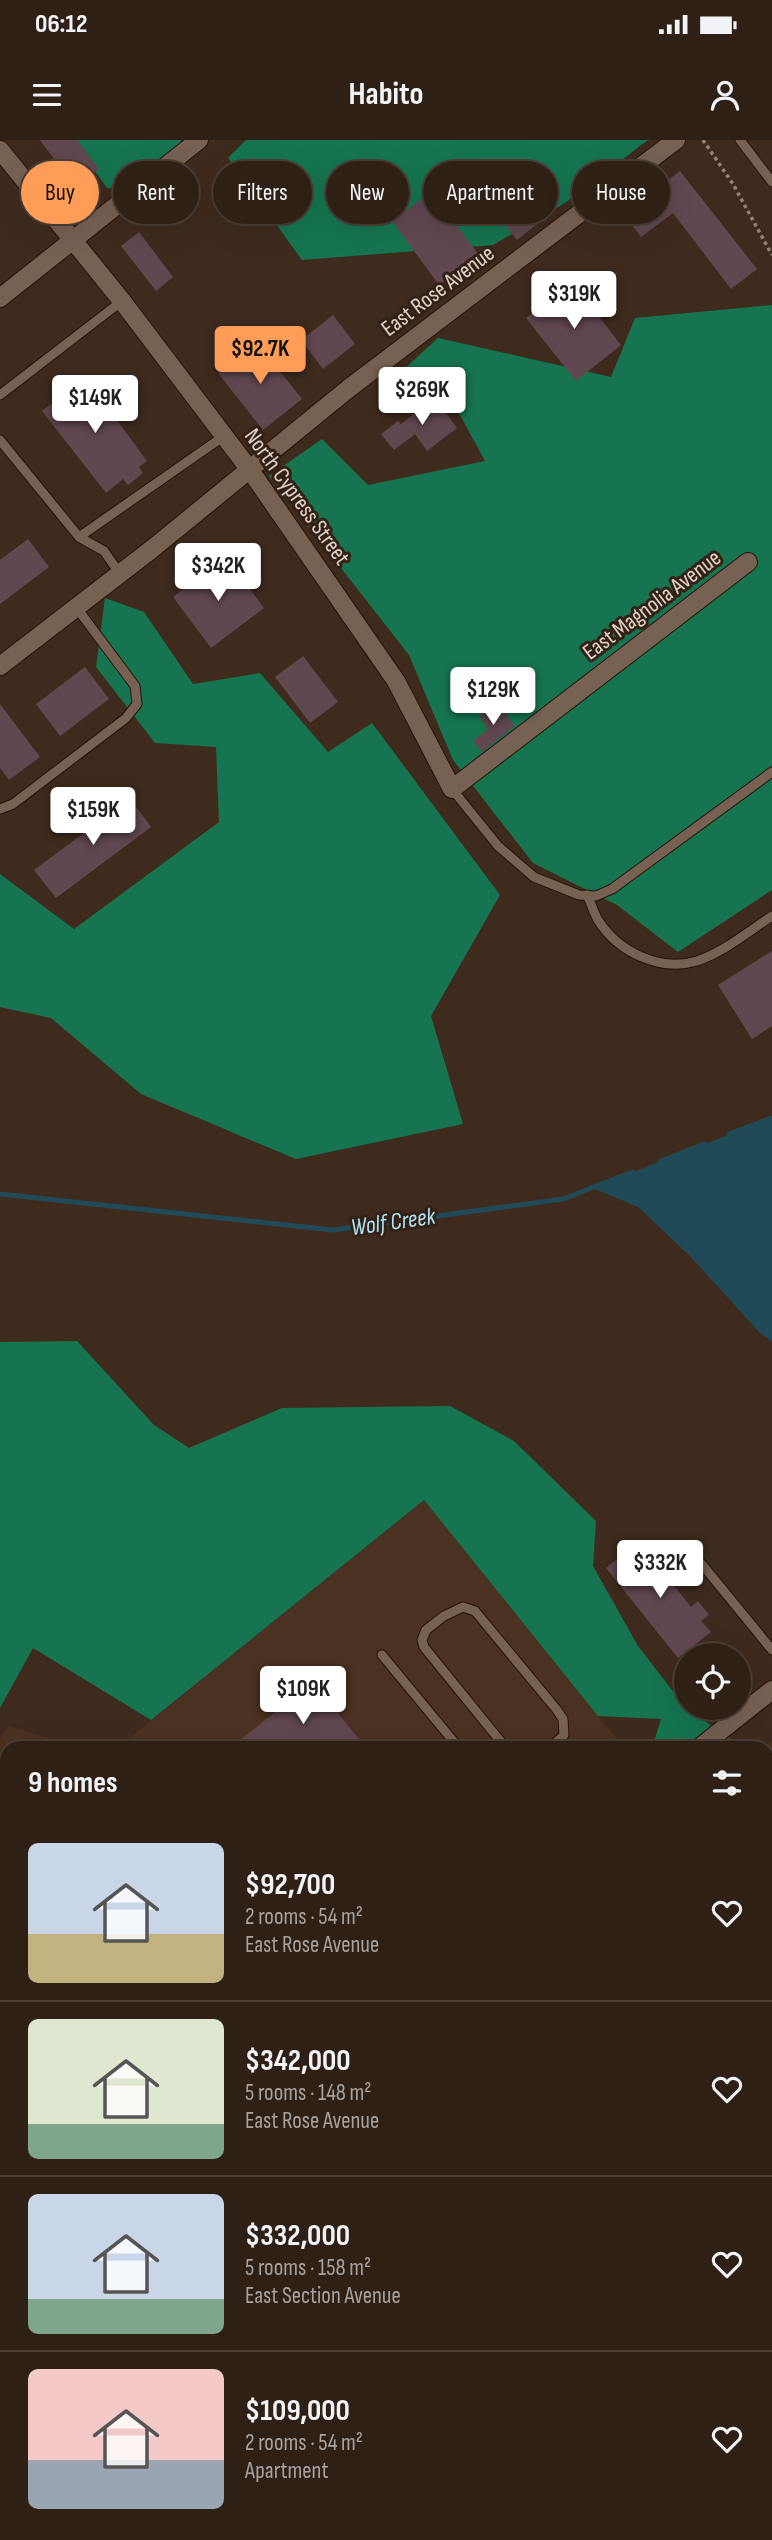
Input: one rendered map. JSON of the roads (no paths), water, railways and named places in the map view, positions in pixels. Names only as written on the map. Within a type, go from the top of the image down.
[{"type":"street","points":[[0,298],[199,140]]},
{"type":"street","name":"East Rose Avenue","points":[[0,666],[120,574],[348,389],[677,140]]},
{"type":"street","name":"North Cypress Street","points":[[0,150],[122,301],[250,470],[396,681],[452,789]]},
{"type":"street","name":"East Magnolia Avenue","points":[[452,789],[748,562]]},
{"type":"street","points":[[708,1741],[772,1690]]},
{"type":"lane","points":[[740,140],[772,182]]},
{"type":"lane","points":[[0,395],[122,301]]},
{"type":"lane","points":[[79,537],[224,436]]},
{"type":"lane","points":[[0,440],[79,537],[104,551],[120,574]]},
{"type":"lane","points":[[0,809],[13,804],[126,718],[137,704],[135,686],[76,607]]},
{"type":"lane","points":[[452,789],[498,846],[534,877],[579,895],[596,896],[612,889],[772,772]]},
{"type":"lane","points":[[587,895],[598,921],[616,940],[642,958],[666,964],[697,961],[772,916]]},
{"type":"lane","points":[[687,1546],[772,1650]]},
{"type":"lane","points":[[500,1741],[424,1647],[422,1640],[426,1630],[463,1606],[475,1611],[557,1710],[562,1719],[564,1735],[558,1741]]},
{"type":"lane","points":[[382,1654],[453,1741]]},
{"type":"water","points":[[772,1118],[772,1342],[758,1331],[690,1256],[638,1207],[592,1188]]},
{"type":"waterway","name":"Wolf Creek","points":[[729,1134],[772,1118]]},
{"type":"waterway","name":"Wolf Creek","points":[[661,1161],[704,1144]]},
{"type":"waterway","name":"Wolf Creek","points":[[0,1194],[333,1230],[563,1199],[632,1172]]}]
